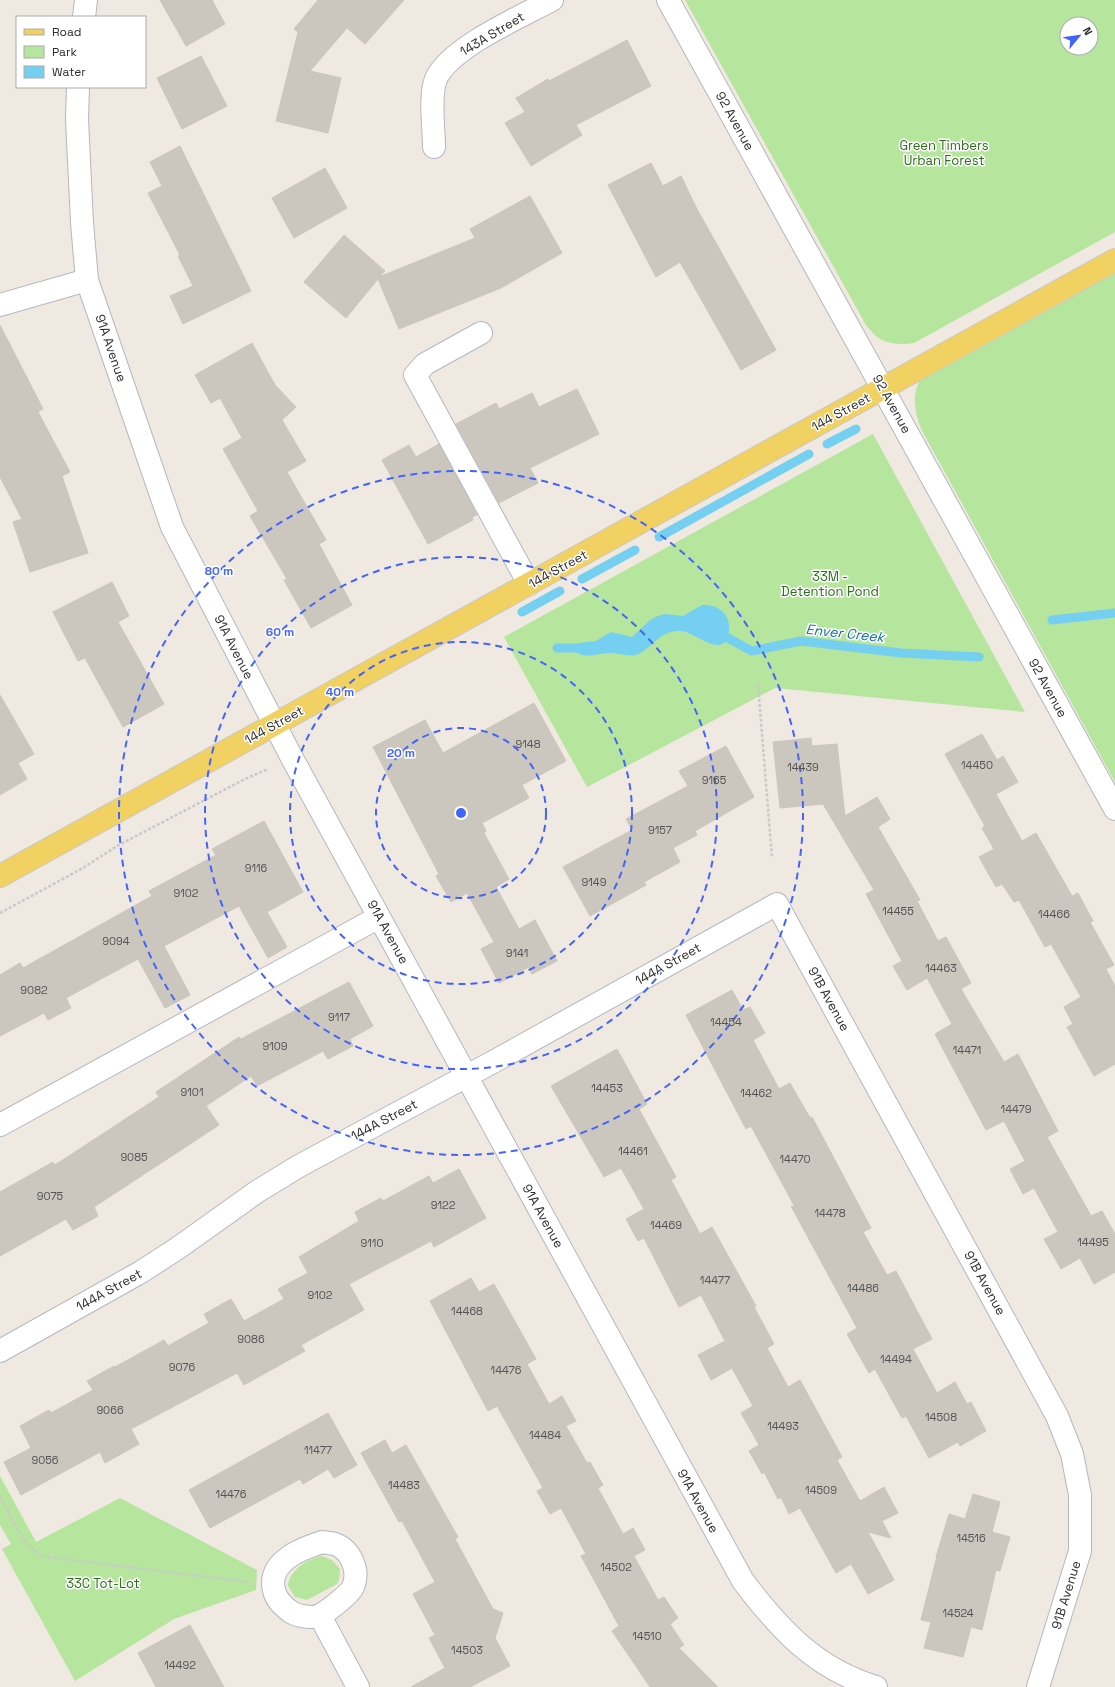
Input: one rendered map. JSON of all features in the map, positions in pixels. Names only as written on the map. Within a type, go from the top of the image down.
[{"type":"main road","name":"144 Street","points":[[0,876],[884,389],[1115,260]]},
{"type":"street","points":[[84,16],[86,0]]},
{"type":"street","name":"143A Street","points":[[434,146],[433,96],[436,79],[448,64],[460,51],[473,42],[552,0]]},
{"type":"street","name":"92 Avenue","points":[[668,0],[1115,809]]},
{"type":"street","name":"91A Avenue","points":[[78,88],[77,127],[82,224],[87,280],[172,527],[274,725],[743,1581],[768,1614],[800,1646],[838,1672],[876,1687]]},
{"type":"street","points":[[0,305],[87,280]]},
{"type":"street","points":[[481,333],[426,364],[415,375],[529,584]]},
{"type":"street","name":"144A Street","points":[[0,1351],[141,1272],[178,1248],[258,1191],[299,1166],[467,1076],[777,904]]},
{"type":"street","name":"91B Avenue","points":[[777,904],[1057,1416],[1072,1454],[1080,1495],[1080,1551],[1038,1687]]},
{"type":"street","points":[[0,1125],[379,917]]},
{"type":"street","points":[[322,1542],[335,1544],[345,1550],[354,1562],[356,1576],[353,1588],[320,1616],[306,1616],[292,1613],[278,1601],[272,1585],[276,1570],[288,1557],[322,1542]]},
{"type":"street","points":[[320,1616],[358,1687]]},
{"type":"path","points":[[758,684],[772,858]]},
{"type":"path","points":[[0,913],[83,868],[117,846],[245,779],[268,769]]},
{"type":"path","points":[[0,1496],[28,1545],[35,1552],[46,1557],[272,1585]]},
{"type":"green space","name":"Green Timbers Urban Forest","points":[[685,0],[1115,0],[1115,232],[914,343],[899,344],[887,342],[876,336],[866,325]]},
{"type":"green space","points":[[1115,269],[1115,782],[921,429],[915,408],[915,395],[923,375]]},
{"type":"green space","name":"33M - Detention Pond","points":[[873,434],[1025,712],[775,688],[587,787],[504,637]]},
{"type":"green space","name":"33C Tot-Lot","points":[[0,1476],[36,1542],[120,1498],[257,1570],[256,1590],[174,1619],[75,1681],[2,1549],[11,1544],[0,1525]]},
{"type":"green space","points":[[322,1556],[332,1560],[340,1569],[337,1584],[307,1600],[295,1597],[288,1586],[292,1575],[300,1566]]},
{"type":"water","points":[[702,605],[718,608],[726,615],[729,630],[728,637],[724,643],[715,645],[686,632],[673,631],[661,636],[642,652],[636,655],[630,656],[607,653],[589,656],[576,652],[576,648],[579,643],[596,641],[611,632],[632,637],[650,620],[658,616],[665,614],[683,616]]},
{"type":"building","points":[[160,0],[212,0],[225,24],[186,46]]},
{"type":"building","points":[[318,0],[404,0],[365,44],[347,28],[310,71],[341,78],[328,133],[276,121],[298,32],[294,29]]},
{"type":"building","points":[[627,40],[651,86],[576,125],[582,135],[531,166],[505,123],[525,112],[516,98],[548,79],[549,81]]},
{"type":"building","points":[[201,56],[227,106],[182,129],[157,78]]},
{"type":"building","points":[[180,146],[251,291],[183,324],[170,296],[193,286],[178,256],[180,255],[148,193],[162,186],[150,162]]},
{"type":"building","points":[[651,163],[663,186],[681,176],[697,209],[776,350],[741,370],[680,262],[656,277],[608,185]]},
{"type":"building","points":[[325,168],[347,208],[294,238],[272,198]]},
{"type":"building","points":[[530,196],[562,253],[501,288],[399,329],[378,279],[346,318],[304,282],[344,235],[385,271],[379,277],[475,238],[470,229]]},
{"type":"building","points":[[0,325],[43,409],[38,412],[70,472],[62,476],[88,553],[30,572],[13,522],[22,519],[0,477]]},
{"type":"building","points":[[252,343],[275,385],[296,407],[282,420],[306,461],[287,472],[326,540],[319,544],[352,605],[311,628],[284,580],[287,579],[250,516],[258,511],[223,449],[242,438],[220,398],[211,403],[195,375]]},
{"type":"building","points":[[577,389],[599,434],[530,468],[538,483],[499,503],[456,424],[496,403],[499,409],[532,393],[539,407]]},
{"type":"building","points":[[439,444],[477,515],[472,517],[473,520],[428,544],[382,460],[409,445],[416,457]]},
{"type":"building","points":[[112,582],[129,616],[118,622],[164,704],[123,727],[85,658],[78,661],[53,612]]},
{"type":"building","points":[[0,695],[34,754],[18,763],[27,779],[0,795]]},
{"type":"building","points":[[534,703],[566,761],[522,785],[529,798],[482,823],[486,831],[484,833],[509,879],[496,887],[519,929],[535,920],[557,961],[532,974],[529,967],[499,983],[481,949],[494,942],[467,893],[451,902],[436,876],[439,874],[373,747],[425,720],[443,753]]},
{"type":"building","points":[[982,734],[997,760],[1003,756],[1018,782],[996,794],[1022,841],[1036,833],[1072,896],[1078,893],[1093,921],[1090,922],[1114,965],[1106,969],[1115,986],[1115,1064],[1094,1076],[1067,1027],[1073,1024],[1064,1007],[1081,997],[1051,944],[1045,947],[1019,900],[1014,902],[1002,884],[996,887],[979,857],[994,849],[982,828],[985,826],[945,754]]},
{"type":"building","points":[[811,738],[812,746],[837,744],[845,816],[877,797],[890,819],[878,827],[920,900],[917,901],[938,941],[946,937],[971,983],[961,989],[1004,1062],[1018,1054],[1058,1131],[1047,1137],[1091,1216],[1102,1211],[1115,1234],[1115,1272],[1094,1284],[1080,1258],[1061,1269],[1044,1239],[1058,1232],[1034,1188],[1023,1194],[1010,1169],[1025,1161],[1004,1121],[986,1130],[935,1034],[952,1024],[927,978],[907,990],[893,966],[902,961],[866,894],[874,890],[823,804],[780,808],[773,742]]},
{"type":"building","points":[[726,746],[754,797],[695,831],[697,835],[673,848],[680,862],[644,882],[646,885],[590,916],[563,867],[632,830],[626,819],[688,786],[679,771]]},
{"type":"building","points":[[264,821],[303,892],[267,912],[287,947],[268,958],[239,906],[164,946],[190,995],[165,1008],[138,959],[66,998],[71,1008],[48,1020],[44,1013],[0,1036],[0,975],[20,963],[23,968],[152,896],[149,891],[216,855],[212,849]]},
{"type":"building","points":[[349,982],[373,1026],[350,1039],[353,1046],[328,1059],[323,1051],[257,1086],[251,1076],[206,1106],[219,1125],[94,1207],[98,1216],[73,1230],[66,1219],[0,1256],[0,1192],[53,1162],[55,1165],[159,1097],[156,1092],[239,1037],[241,1039]]},
{"type":"building","points":[[732,990],[743,1010],[750,1007],[765,1033],[753,1040],[779,1089],[790,1083],[810,1118],[812,1117],[871,1228],[863,1232],[887,1275],[896,1271],[932,1339],[913,1349],[937,1393],[955,1382],[967,1404],[971,1402],[986,1431],[960,1446],[958,1442],[929,1458],[906,1416],[902,1418],[875,1369],[869,1373],[847,1334],[857,1328],[791,1206],[795,1207],[751,1126],[746,1129],[686,1015]]},
{"type":"building","points":[[617,1049],[647,1104],[639,1109],[676,1177],[671,1180],[700,1234],[712,1227],[756,1306],[754,1307],[774,1344],[767,1348],[788,1387],[800,1380],[842,1457],[837,1460],[860,1501],[884,1487],[898,1513],[882,1521],[891,1538],[868,1532],[894,1580],[868,1594],[851,1564],[836,1573],[800,1508],[789,1514],[781,1497],[778,1499],[764,1472],[762,1474],[749,1451],[759,1445],[741,1413],[753,1406],[732,1368],[711,1380],[698,1355],[725,1341],[701,1295],[679,1307],[644,1238],[638,1241],[626,1219],[644,1209],[621,1168],[604,1177],[551,1086]]},
{"type":"building","points":[[459,1169],[486,1218],[434,1247],[431,1241],[349,1284],[364,1310],[301,1345],[305,1351],[244,1385],[237,1373],[131,1429],[139,1444],[105,1463],[100,1452],[21,1495],[4,1462],[31,1448],[20,1426],[49,1410],[51,1413],[93,1390],[87,1381],[114,1366],[115,1367],[164,1340],[168,1346],[209,1323],[204,1314],[231,1299],[244,1321],[284,1299],[278,1289],[308,1273],[299,1257],[359,1221],[355,1212],[381,1198],[383,1201],[429,1176],[433,1183]]},
{"type":"building","points":[[471,1278],[479,1292],[494,1284],[536,1359],[527,1364],[549,1404],[562,1396],[576,1421],[566,1426],[587,1463],[590,1462],[603,1485],[598,1488],[623,1534],[633,1528],[645,1550],[634,1556],[658,1600],[664,1597],[678,1618],[670,1624],[684,1645],[679,1648],[718,1687],[650,1687],[612,1631],[619,1626],[581,1556],[586,1554],[561,1508],[550,1514],[537,1491],[543,1488],[497,1406],[488,1411],[430,1301]]},
{"type":"building","points":[[328,1413],[357,1465],[334,1478],[328,1469],[303,1484],[300,1479],[210,1528],[189,1490]]},
{"type":"building","points":[[385,1440],[392,1453],[406,1445],[458,1537],[455,1539],[493,1609],[503,1613],[495,1638],[510,1666],[470,1687],[411,1687],[445,1668],[429,1638],[435,1635],[413,1594],[435,1582],[402,1521],[399,1522],[361,1453]]},
{"type":"building","points":[[973,1494],[1000,1502],[992,1532],[1010,1537],[1000,1571],[996,1570],[982,1630],[971,1627],[963,1657],[924,1648],[931,1622],[921,1620],[937,1556],[936,1557],[949,1514],[965,1519]]},
{"type":"building","points":[[190,1625],[224,1687],[156,1687],[138,1653]]},
{"type":"waterway","points":[[827,444],[856,429]]},
{"type":"waterway","points":[[659,537],[809,454]]},
{"type":"waterway","points":[[582,579],[635,550]]},
{"type":"waterway","points":[[522,612],[560,591]]},
{"type":"waterway","name":"Enver Creek","points":[[1052,620],[1115,613]]},
{"type":"waterway","name":"Enver Creek","points":[[716,634],[726,637],[752,651],[801,641],[901,653],[979,657]]},
{"type":"waterway","name":"Enver Creek","points":[[557,648],[586,648]]}]
